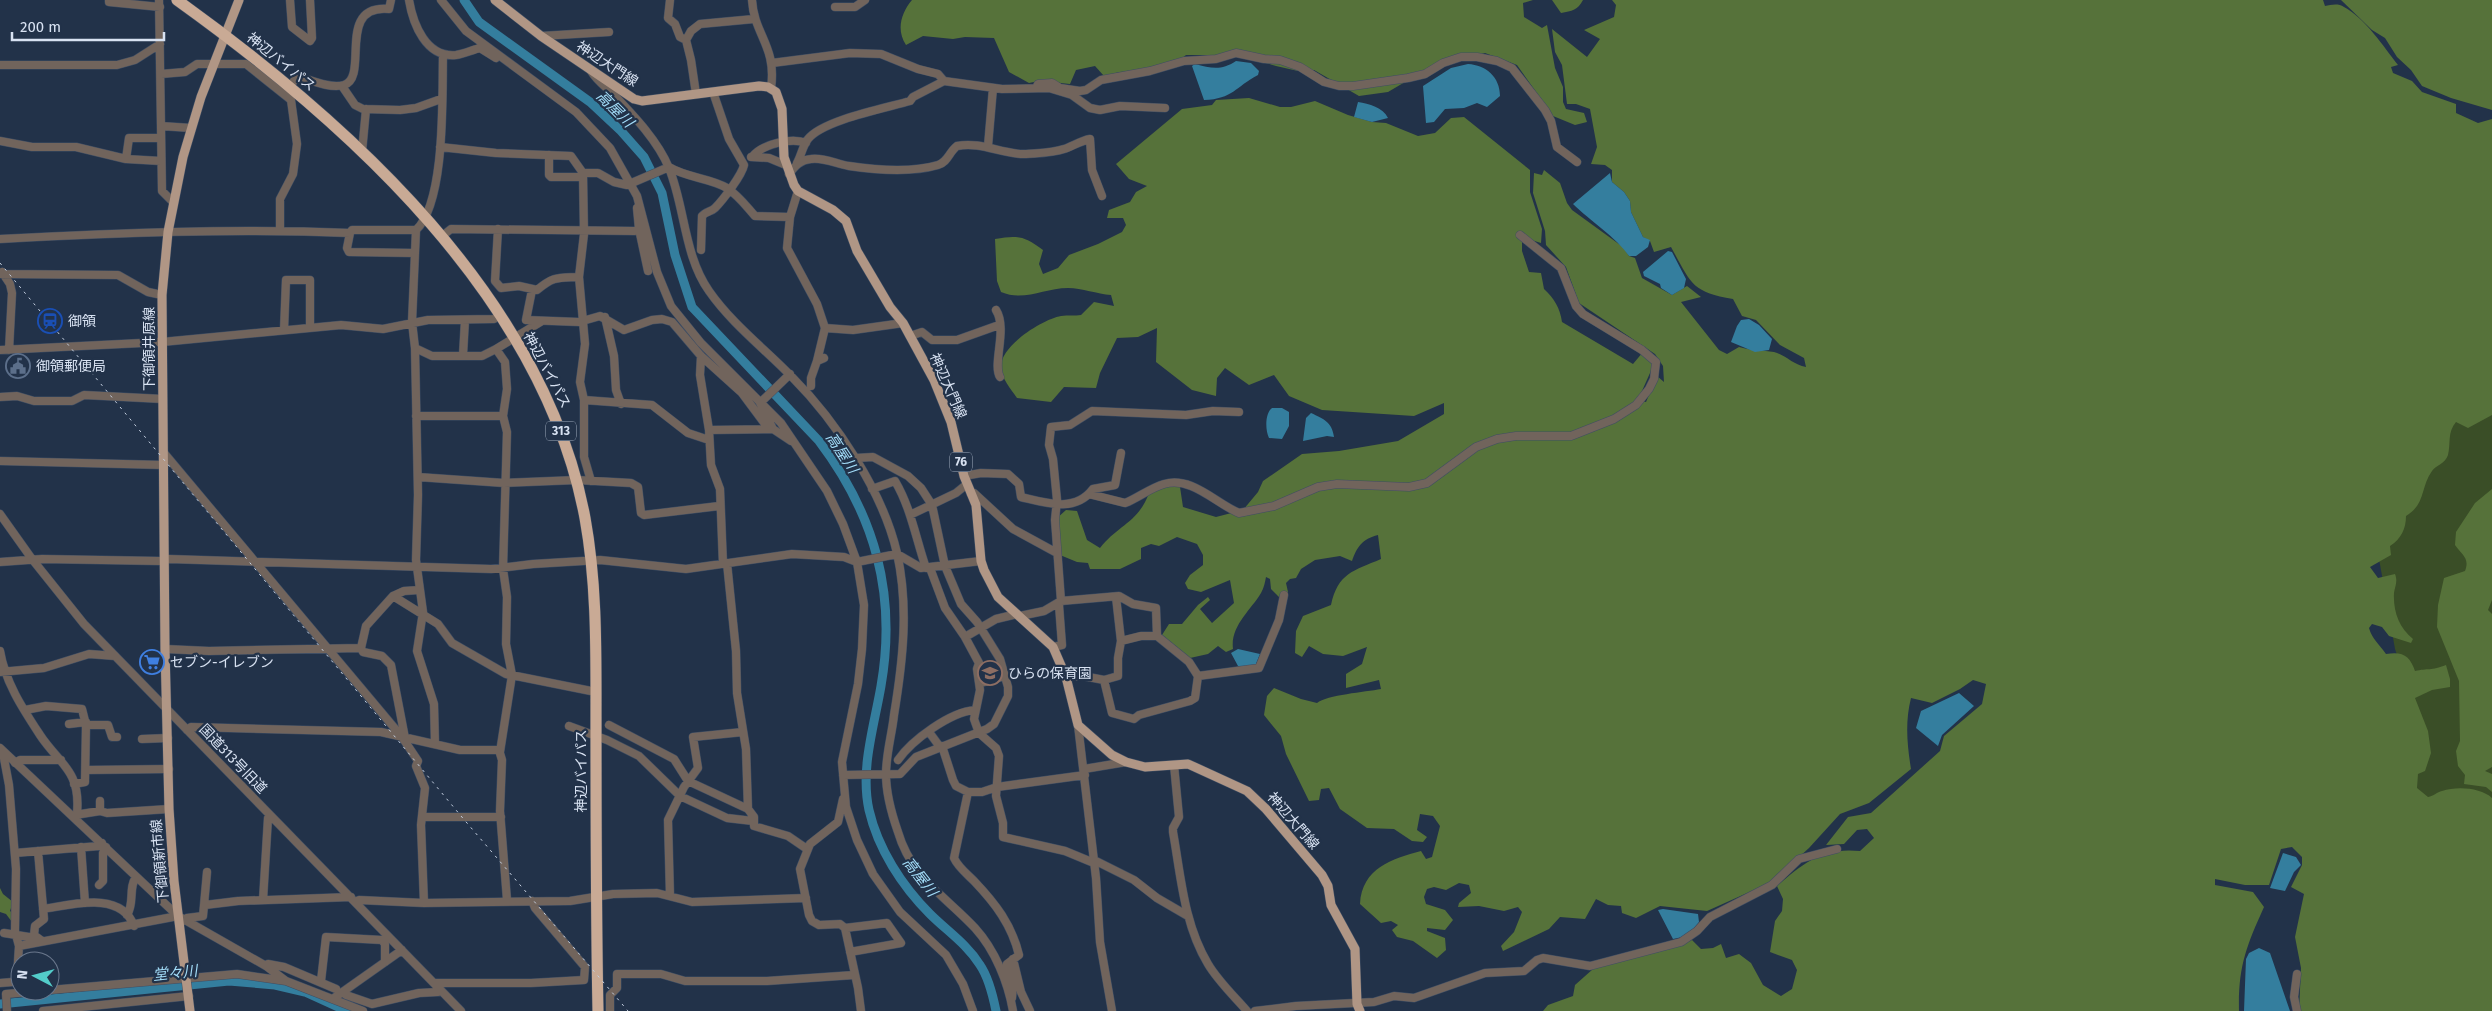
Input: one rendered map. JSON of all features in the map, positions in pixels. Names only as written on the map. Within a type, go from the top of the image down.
[{"type":"highway","name":"神辺バイパス","points":[[177,0],[225,35],[271,78],[289,87],[362,152],[424,217],[467,268],[500,315],[535,374],[554,414],[577,480],[591,560],[595,615],[595,896],[598,1011]]},
{"type":"main road","name":"下御領井原線","points":[[168,708],[165,649],[162,295],[168,232],[173,202],[191,128],[213,64],[239,0]]},
{"type":"main road","name":"神辺大門線","points":[[495,0],[541,36],[591,71],[628,95],[642,101],[759,86],[771,88]]},
{"type":"main road","points":[[771,88],[776,92],[782,109],[783,143],[798,191]]},
{"type":"main road","name":"神辺大門線","points":[[798,191],[833,210],[846,220],[857,251],[890,307],[903,323],[934,380],[951,422],[966,480],[976,505],[981,561],[998,597],[1053,647],[1066,677],[1078,725],[1112,755],[1126,762],[1145,767],[1188,764],[1197,767],[1246,791],[1266,809],[1322,875],[1328,886],[1331,905],[1355,949],[1358,1007]]},
{"type":"main road","name":"下御領新市線","points":[[168,708],[169,809],[190,1011]]},
{"type":"street","points":[[109,0],[109,2],[159,4],[162,191],[173,202]]},
{"type":"street","points":[[290,0],[292,27],[310,41],[312,38],[310,0]]},
{"type":"street","points":[[289,87],[298,76],[315,82],[342,86],[351,80],[356,39],[361,22],[368,12],[376,9],[389,9],[392,0]]},
{"type":"street","points":[[409,0],[417,29],[432,48],[443,54],[459,54],[480,48],[502,62],[507,62]]},
{"type":"street","points":[[441,0],[463,28],[591,125],[616,158],[637,196],[657,272],[671,306],[694,335],[781,423],[827,491],[858,562],[864,605],[862,649],[842,762],[844,799],[856,840],[872,874],[896,907],[946,955],[964,984],[973,1011]]},
{"type":"street","points":[[670,0],[668,18],[675,24],[680,37],[686,40]]},
{"type":"street","points":[[752,0],[754,19],[768,45],[772,64],[771,88]]},
{"type":"street","points":[[835,7],[855,7],[865,0]]},
{"type":"street","points":[[696,94],[692,60],[686,40],[691,30],[700,24],[754,19]]},
{"type":"street","points":[[541,36],[609,32]]},
{"type":"street","points":[[0,65],[117,65],[135,60],[160,44]]},
{"type":"street","points":[[772,64],[850,53],[881,54],[918,69],[938,74],[944,81]]},
{"type":"street","points":[[1036,88],[1038,84],[1046,82],[1060,88],[1086,90],[1101,80],[1150,71],[1184,61],[1216,59],[1236,53],[1280,60],[1300,67],[1324,82],[1339,86],[1408,78],[1426,74],[1443,63],[1462,57],[1477,57],[1498,61],[1512,68],[1545,110],[1551,121],[1557,147],[1577,162]]},
{"type":"street","points":[[435,744],[434,704],[417,651],[423,614],[417,567],[418,477],[415,348],[412,322],[416,230],[430,206],[440,147],[443,54]]},
{"type":"street","points":[[161,74],[186,72],[198,64],[246,64],[271,78],[291,100],[297,144],[292,174],[280,199],[280,230]]},
{"type":"street","points":[[591,71],[655,142],[669,167],[685,218],[693,256],[704,283],[722,308],[790,376],[856,458],[892,533],[905,611],[904,644],[884,775],[898,834],[912,864],[928,884],[976,930],[1000,969],[1013,1011]]},
{"type":"street","points":[[790,168],[806,143],[818,129],[910,101],[913,97],[944,81],[993,88],[1049,88],[1072,96],[1090,108],[1100,110],[1120,106],[1164,108]]},
{"type":"street","points":[[342,86],[354,105],[366,109],[374,108],[389,111],[416,108],[441,99]]},
{"type":"street","points":[[988,146],[993,88]]},
{"type":"street","points":[[701,250],[702,216],[713,210],[742,173],[743,162],[729,139],[713,92]]},
{"type":"street","points":[[362,152],[366,109]]},
{"type":"street","points":[[161,126],[191,128]]},
{"type":"street","points":[[126,159],[127,140],[129,138],[161,138]]},
{"type":"street","points":[[743,162],[760,150],[783,143],[793,140],[806,143]]},
{"type":"street","points":[[752,157],[769,158],[790,168],[815,159],[827,159],[847,165],[896,169],[938,165],[948,158],[957,146],[988,146],[1011,153],[1025,154],[1063,150],[1080,141],[1090,140],[1092,170],[1102,196]]},
{"type":"street","points":[[0,141],[32,147],[76,147],[126,159],[161,162]]},
{"type":"street","points":[[602,146],[616,158]]},
{"type":"street","points":[[440,147],[572,156],[582,175],[584,230],[579,277],[585,344],[580,382],[584,400],[584,457],[591,481]]},
{"type":"street","points":[[549,155],[549,175],[551,177],[598,173],[619,184],[631,184],[669,167]]},
{"type":"street","points":[[669,167],[680,174],[728,190],[743,201],[755,216],[790,217]]},
{"type":"street","points":[[790,376],[811,382],[820,360],[825,328],[817,304],[787,248],[790,217],[798,191]]},
{"type":"street","points":[[637,196],[639,228],[648,271]]},
{"type":"street","points":[[441,237],[451,229],[635,231],[639,228]]},
{"type":"street","points":[[498,229],[495,281],[501,288],[519,286],[537,290],[551,279],[579,277]]},
{"type":"street","points":[[0,238],[168,232],[280,230],[350,233],[352,230],[416,230]]},
{"type":"street","points":[[350,233],[347,248],[349,252],[414,253]]},
{"type":"street","points":[[1089,494],[1125,503],[1162,484],[1174,482],[1202,490],[1239,513],[1274,506],[1318,487],[1337,484],[1409,488],[1427,483],[1476,447],[1497,439],[1516,436],[1563,437],[1627,412],[1636,405],[1649,389],[1654,379],[1656,362],[1642,350],[1583,314],[1576,306],[1561,268],[1554,260],[1520,235]]},
{"type":"street","points":[[9,350],[12,293],[1,272],[118,275],[148,292],[162,295]]},
{"type":"street","points":[[284,330],[286,280],[310,280],[310,328]]},
{"type":"street","points":[[532,290],[526,320],[579,322],[605,317],[624,330],[652,320],[662,319],[672,322],[701,356],[742,393],[770,429],[796,444]]},
{"type":"street","points":[[671,306],[672,322]]},
{"type":"street","points":[[996,310],[1001,340],[997,372],[1000,377]]},
{"type":"street","points":[[0,350],[162,342],[341,325],[384,329],[412,322],[494,319],[500,315]]},
{"type":"street","points":[[605,317],[614,356],[616,390],[621,404]]},
{"type":"street","points":[[463,355],[465,320]]},
{"type":"street","points":[[415,348],[432,356],[482,356],[542,321]]},
{"type":"street","points":[[825,328],[853,330],[903,323]]},
{"type":"street","points":[[910,336],[922,332],[932,340],[957,340],[999,325]]},
{"type":"street","points":[[496,348],[505,362],[507,389],[503,416],[507,432],[504,483],[503,569],[507,598],[506,644],[512,674],[500,752],[502,760],[501,817],[507,900]]},
{"type":"street","points":[[701,356],[700,375],[709,430],[711,464],[719,483],[725,563],[736,651],[737,693],[746,749],[748,809],[754,821],[754,826],[788,836],[807,849]]},
{"type":"street","points":[[760,403],[790,376]]},
{"type":"street","points":[[0,397],[17,396],[34,401],[72,401],[84,395],[163,399]]},
{"type":"street","points":[[584,400],[652,405],[688,433],[709,440]]},
{"type":"street","points":[[760,403],[770,429]]},
{"type":"street","points":[[1053,647],[1062,645],[1056,504],[1053,458],[1049,445],[1051,426],[1070,424],[1092,411],[1186,415],[1212,411],[1239,412]]},
{"type":"street","points":[[416,416],[503,416]]},
{"type":"street","points":[[709,430],[770,429]]},
{"type":"street","points":[[164,453],[325,648],[404,738],[418,761],[416,766],[425,788],[422,817],[424,903]]},
{"type":"street","points":[[910,515],[932,505],[966,480],[980,473],[1008,474],[1019,484],[1021,497],[1071,505],[1089,494],[1093,489],[1115,485],[1121,453]]},
{"type":"street","points":[[843,775],[900,774],[913,759],[941,746],[979,733],[997,721],[1008,696],[1000,659],[981,628],[963,609],[946,566],[932,505],[921,488],[908,476],[873,457],[856,458]]},
{"type":"street","points":[[0,461],[164,464]]},
{"type":"street","points":[[418,477],[504,483],[577,480],[635,484],[638,487],[641,513],[644,515],[720,506]]},
{"type":"street","points":[[872,489],[896,482],[906,500],[928,568],[945,608],[965,637],[979,663],[977,669],[981,683],[974,719],[979,733],[996,748],[999,756],[996,796],[1003,823],[1003,836],[1065,851],[1094,861],[1134,880],[1157,898],[1188,916]]},
{"type":"street","points":[[971,494],[974,493],[982,499],[1013,529],[1057,553]]},
{"type":"street","name":"国道313号旧道","points":[[0,514],[32,559],[74,611],[115,656],[168,708],[270,816],[461,1011]]},
{"type":"street","points":[[0,562],[32,559],[164,560],[503,569],[533,564],[591,560],[686,569],[800,554],[844,557],[858,562],[896,554],[916,567],[928,568],[981,561]]},
{"type":"street","points":[[404,738],[391,666],[382,656],[364,652],[362,648],[366,626],[393,596],[404,591],[420,590]]},
{"type":"street","points":[[1198,676],[1259,668],[1279,620],[1284,595]]},
{"type":"street","points":[[393,596],[438,624],[452,643],[494,669],[596,692]]},
{"type":"street","points":[[965,637],[996,619],[1044,611],[1061,601],[1119,596],[1133,604],[1156,608],[1158,636]]},
{"type":"street","points":[[1066,677],[1083,676],[1104,680],[1118,676],[1118,658],[1121,641],[1116,597]]},
{"type":"street","points":[[1104,680],[1112,713],[1134,719],[1194,700],[1198,676],[1188,662],[1158,636],[1141,636],[1121,641]]},
{"type":"street","points":[[165,649],[209,651],[362,648]]},
{"type":"street","points":[[0,652],[2,671],[41,737],[62,760],[71,775],[74,784],[75,815]]},
{"type":"street","points":[[2,671],[44,668],[89,654],[115,656]]},
{"type":"street","points":[[981,683],[1005,676]]},
{"type":"street","points":[[25,710],[46,706],[80,708],[86,723],[86,770],[85,782],[74,784]]},
{"type":"street","points":[[898,760],[910,746],[929,732],[955,717],[975,710]]},
{"type":"street","points":[[68,724],[108,725],[112,737],[117,737]]},
{"type":"street","points":[[609,725],[674,759],[688,781],[748,809]]},
{"type":"street","points":[[1078,725],[1085,772],[1100,942],[1112,1011]]},
{"type":"street","points":[[569,726],[639,756],[680,796],[727,818],[754,821]]},
{"type":"street","points":[[187,730],[191,728],[382,732],[460,750],[494,748],[500,752]]},
{"type":"street","points":[[670,896],[668,820],[688,781],[698,768],[693,737],[743,732]]},
{"type":"street","points":[[929,732],[941,746],[956,786],[968,792],[982,792],[1126,762]]},
{"type":"street","points":[[142,739],[168,738]]},
{"type":"street","points":[[2,750],[75,815],[181,920],[266,966],[286,981]]},
{"type":"street","points":[[0,984],[13,982],[17,977],[19,946],[18,935],[15,931],[15,852],[9,786],[2,750]]},
{"type":"street","points":[[15,763],[20,760],[62,760]]},
{"type":"street","points":[[1174,765],[1179,818],[1173,832],[1192,934],[1208,964],[1247,1011]]},
{"type":"street","points":[[86,770],[169,769]]},
{"type":"street","points":[[968,792],[954,858],[959,866],[992,900],[1007,922],[1019,955],[1007,964],[1013,985],[1014,996],[1011,1000]]},
{"type":"street","points":[[844,799],[838,822],[807,849],[800,869],[809,915],[812,921],[820,925],[840,924],[845,928],[858,988],[860,1011]]},
{"type":"street","points":[[100,801],[100,811]]},
{"type":"street","points":[[75,815],[100,811],[107,813],[169,809]]},
{"type":"street","points":[[263,900],[268,818],[270,816]]},
{"type":"street","points":[[422,817],[501,817]]},
{"type":"street","points":[[15,852],[104,845]]},
{"type":"street","points":[[99,885],[103,881],[104,845]]},
{"type":"street","points":[[81,847],[86,903]]},
{"type":"street","points":[[1255,1011],[1296,1006],[1358,1007],[1394,996],[1414,998],[1485,973],[1524,972],[1537,960],[1543,958],[1590,966],[1681,942],[1697,931],[1710,917],[1772,885],[1798,859],[1837,850]]},
{"type":"street","points":[[35,938],[35,926],[44,919],[38,851]]},
{"type":"street","points":[[19,946],[204,916],[207,872]]},
{"type":"street","points":[[127,915],[132,902],[132,883],[136,877]]},
{"type":"street","points":[[205,905],[219,902],[263,900],[359,900],[424,903],[507,900],[570,901],[595,896],[657,893],[692,902],[806,898]]},
{"type":"street","points":[[346,995],[372,1004],[419,993],[438,992],[437,986],[584,980],[585,967],[535,908],[532,901]]},
{"type":"street","points":[[43,909],[86,903],[110,904],[127,915],[134,926]]},
{"type":"street","points":[[845,928],[887,923],[901,943],[850,952]]},
{"type":"street","points":[[4,933],[35,938],[43,942]]},
{"type":"street","points":[[321,981],[326,937],[382,940],[385,944],[385,962]]},
{"type":"street","points":[[334,998],[402,950]]},
{"type":"street","points":[[1013,959],[1021,992],[1030,1011]]},
{"type":"street","points":[[266,966],[268,964],[284,967],[321,981],[336,989]]},
{"type":"street","points":[[44,1011],[188,986],[236,974],[286,981],[334,998],[363,1011]]},
{"type":"street","points":[[610,1011],[610,995],[617,988],[617,974],[660,974],[685,981],[767,981],[854,975]]},
{"type":"street","points":[[2297,974],[2294,997],[2297,1011]]},
{"type":"street","points":[[60,990],[188,986]]},
{"type":"street","points":[[4,995],[7,1011]]},
{"type":"green space","points":[[912,0],[1533,0],[1523,3],[1524,17],[1542,28],[1547,25],[1555,68],[1563,87],[1563,102],[1566,109],[1584,113],[1587,122],[1575,125],[1553,116],[1517,65],[1485,53],[1422,72],[1388,92],[1359,96],[1314,70],[1298,71],[1276,66],[1262,62],[1252,53],[1236,49],[1218,55],[1186,55],[1180,60],[1147,71],[1120,72],[1104,76],[1095,66],[1076,70],[1070,84],[1045,81],[1029,83],[1009,72],[994,38],[965,37],[953,39],[923,36],[906,45],[901,33],[901,22],[905,10]]},
{"type":"green space","points":[[1552,0],[1583,0],[1574,10],[1561,13]]},
{"type":"green space","points":[[1612,0],[2323,0],[2325,6],[2337,5],[2344,7],[2367,25],[2398,65],[2391,67],[2393,73],[2412,81],[2422,92],[2456,104],[2456,113],[2478,123],[2492,119],[2492,415],[2468,428],[2456,422],[2450,434],[2447,458],[2428,477],[2420,501],[2406,516],[2402,533],[2390,546],[2391,555],[2370,567],[2378,578],[2395,574],[2394,600],[2396,613],[2404,630],[2413,639],[2411,643],[2389,636],[2382,627],[2372,624],[2369,628],[2374,639],[2386,654],[2397,653],[2405,656],[2411,662],[2415,671],[2446,665],[2450,687],[2432,690],[2415,698],[2428,731],[2431,753],[2425,771],[2418,774],[2417,788],[2428,797],[2448,789],[2462,788],[2482,792],[2492,798],[2492,1011],[2299,1011],[2301,968],[2295,937],[2304,894],[2291,887],[2302,865],[2302,857],[2292,847],[2281,849],[2269,885],[2245,885],[2215,879],[2215,885],[2253,892],[2264,907],[2244,958],[2240,982],[2239,1011],[1543,1011],[1548,1005],[1573,996],[1575,985],[1593,969],[1692,940],[1701,949],[1713,948],[1721,944],[1726,958],[1739,954],[1751,963],[1763,985],[1781,996],[1792,989],[1797,970],[1792,960],[1770,952],[1775,921],[1782,911],[1783,899],[1777,886],[1814,858],[1824,854],[1847,850],[1860,851],[1874,838],[1867,829],[1857,830],[1844,844],[1826,845],[1848,817],[1871,813],[1940,751],[1944,736],[1982,704],[1986,684],[1973,680],[1932,703],[1911,698],[1907,733],[1911,769],[1869,803],[1840,814],[1809,848],[1776,878],[1765,885],[1707,911],[1660,906],[1636,918],[1622,913],[1621,906],[1608,905],[1596,899],[1585,919],[1560,917],[1549,929],[1503,951],[1501,946],[1514,932],[1522,912],[1518,907],[1504,911],[1479,906],[1458,907],[1459,903],[1471,893],[1469,885],[1459,883],[1446,890],[1434,887],[1427,889],[1424,897],[1426,904],[1445,910],[1453,920],[1445,930],[1427,928],[1427,931],[1445,938],[1446,950],[1437,958],[1413,941],[1397,937],[1392,930],[1398,925],[1391,921],[1381,923],[1360,904],[1366,882],[1380,867],[1421,851],[1426,859],[1432,857],[1440,826],[1433,816],[1420,814],[1417,830],[1427,837],[1423,842],[1412,841],[1394,829],[1367,828],[1340,809],[1329,788],[1321,789],[1319,800],[1309,801],[1286,754],[1281,736],[1264,715],[1267,696],[1274,688],[1317,703],[1337,696],[1381,689],[1379,680],[1346,688],[1346,674],[1362,664],[1367,647],[1343,656],[1323,654],[1309,646],[1302,657],[1295,653],[1296,631],[1303,616],[1331,605],[1338,586],[1348,574],[1381,559],[1378,535],[1361,544],[1352,561],[1340,556],[1315,560],[1301,569],[1296,578],[1290,579],[1286,583],[1288,592],[1281,599],[1271,589],[1270,579],[1266,577],[1261,593],[1238,626],[1233,641],[1233,649],[1226,652],[1218,646],[1208,654],[1190,658],[1162,635],[1169,624],[1182,624],[1198,605],[1208,597],[1210,600],[1200,609],[1212,623],[1234,603],[1230,580],[1201,592],[1188,589],[1185,583],[1190,575],[1203,565],[1203,555],[1197,544],[1177,537],[1159,546],[1151,544],[1141,548],[1141,559],[1120,569],[1090,569],[1088,563],[1077,562],[1060,555],[1056,519],[1066,510],[1077,511],[1087,540],[1100,548],[1133,518],[1149,493],[1165,486],[1180,487],[1183,507],[1216,517],[1243,510],[1258,492],[1263,481],[1302,454],[1339,451],[1398,441],[1444,414],[1444,403],[1414,416],[1322,410],[1289,396],[1274,375],[1249,385],[1225,368],[1217,378],[1216,396],[1192,390],[1156,362],[1157,328],[1138,337],[1117,338],[1100,373],[1096,388],[1064,387],[1051,402],[1017,398],[1001,371],[1003,359],[1015,342],[1034,328],[1053,318],[1081,315],[1094,302],[1114,306],[1111,295],[1073,288],[1018,296],[1001,292],[997,281],[995,239],[1015,237],[1026,239],[1043,250],[1039,264],[1043,274],[1058,268],[1069,255],[1122,232],[1126,225],[1123,218],[1107,218],[1109,210],[1130,202],[1136,192],[1147,186],[1129,179],[1116,164],[1182,109],[1212,105],[1216,100],[1249,98],[1280,107],[1291,107],[1315,101],[1348,115],[1372,122],[1386,123],[1418,136],[1435,133],[1451,118],[1464,117],[1530,170],[1530,192],[1542,229],[1541,243],[1522,237],[1522,251],[1529,272],[1541,273],[1544,289],[1556,304],[1562,322],[1633,364],[1643,352],[1654,364],[1638,400],[1646,402],[1657,376],[1664,382],[1663,366],[1655,354],[1579,303],[1566,267],[1546,245],[1545,231],[1533,193],[1534,173],[1542,175],[1544,170],[1560,183],[1567,203],[1572,210],[1623,247],[1629,256],[1635,258],[1642,278],[1672,295],[1687,286],[1701,297],[1681,302],[1719,350],[1727,354],[1739,347],[1774,352],[1806,367],[1804,358],[1780,345],[1756,320],[1742,316],[1733,299],[1708,293],[1694,284],[1671,247],[1654,252],[1650,241],[1643,237],[1631,212],[1630,201],[1624,192],[1612,182],[1612,170],[1605,165],[1591,164],[1597,147],[1590,109],[1576,104],[1567,104],[1562,65],[1555,52],[1552,29],[1587,57],[1600,39],[1584,30],[1614,17],[1616,5]]},
{"type":"green space","points":[[2341,0],[2492,0],[2492,110],[2451,98],[2422,86],[2411,70],[2397,57],[2385,38],[2372,30]]},
{"type":"green space","points":[[2492,356],[2492,799],[2427,799],[2415,789],[2423,734],[2395,649],[2376,542]]},
{"type":"green space","points":[[2492,489],[2492,600],[2488,610],[2492,614],[2492,767],[2485,771],[2492,774],[2492,792],[2486,787],[2464,784],[2465,775],[2458,766],[2456,751],[2460,741],[2459,681],[2437,627],[2438,605],[2444,578],[2465,571],[2467,563],[2455,545],[2456,532],[2475,503]]},
{"type":"green space","points":[[0,888],[3,894],[13,902],[10,911],[15,915],[12,922],[6,914],[0,912]]},
{"type":"water","points":[[1236,61],[1251,63],[1259,71],[1258,75],[1228,95],[1204,100],[1192,66],[1195,64],[1221,67]]},
{"type":"water","points":[[1468,64],[1481,67],[1491,73],[1498,83],[1500,96],[1487,107],[1477,103],[1464,108],[1445,109],[1434,122],[1426,123],[1423,86],[1451,68]]},
{"type":"water","points":[[1358,102],[1371,105],[1383,111],[1388,118],[1372,122],[1354,117]]},
{"type":"water","points":[[1610,173],[1612,182],[1624,192],[1630,201],[1631,212],[1643,237],[1650,240],[1648,247],[1636,256],[1629,256],[1624,249],[1573,204]]},
{"type":"water","points":[[1668,251],[1672,252],[1686,279],[1684,288],[1672,295],[1661,288],[1660,284],[1644,276],[1643,272]]},
{"type":"water","points":[[1749,319],[1759,325],[1772,339],[1769,350],[1755,352],[1731,342],[1741,320]]},
{"type":"water","points":[[1272,408],[1282,408],[1289,412],[1289,426],[1282,439],[1269,438],[1268,435],[1267,418]]},
{"type":"water","points":[[1311,413],[1329,424],[1334,437],[1327,436],[1303,441],[1306,418]]},
{"type":"water","points":[[1238,649],[1260,654],[1253,667],[1238,666],[1231,653]]},
{"type":"water","points":[[1959,693],[1974,706],[1942,735],[1938,746],[1916,728],[1921,711]]},
{"type":"water","points":[[2283,853],[2296,857],[2301,865],[2294,872],[2285,891],[2270,888]]},
{"type":"water","points":[[1658,910],[1698,914],[1699,922],[1687,936],[1673,939]]},
{"type":"water","points":[[2259,948],[2270,953],[2290,1011],[2244,1011],[2246,959],[2249,953]]},
{"type":"waterway","name":"高屋川","points":[[464,0],[479,22],[590,102],[621,131],[644,157],[662,193],[675,255],[692,307],[819,441],[855,498],[877,557],[886,619],[881,686],[872,732],[866,779],[869,810],[873,825],[892,866],[910,891],[936,920],[975,957],[988,981],[996,1011]]},
{"type":"waterway","name":"堂々川","points":[[0,1004],[229,981],[275,985],[305,992],[347,1011]]},
{"type":"railway","points":[[0,263],[461,816],[628,1011]]},
{"type":"place","name":"御領","points":[[50,321]]},
{"type":"place","name":"御領郵便局","points":[[18,366]]},
{"type":"place","name":"セブン-イレブン","points":[[152,662]]},
{"type":"place","name":"ひらの保育園","points":[[990,673]]}]
